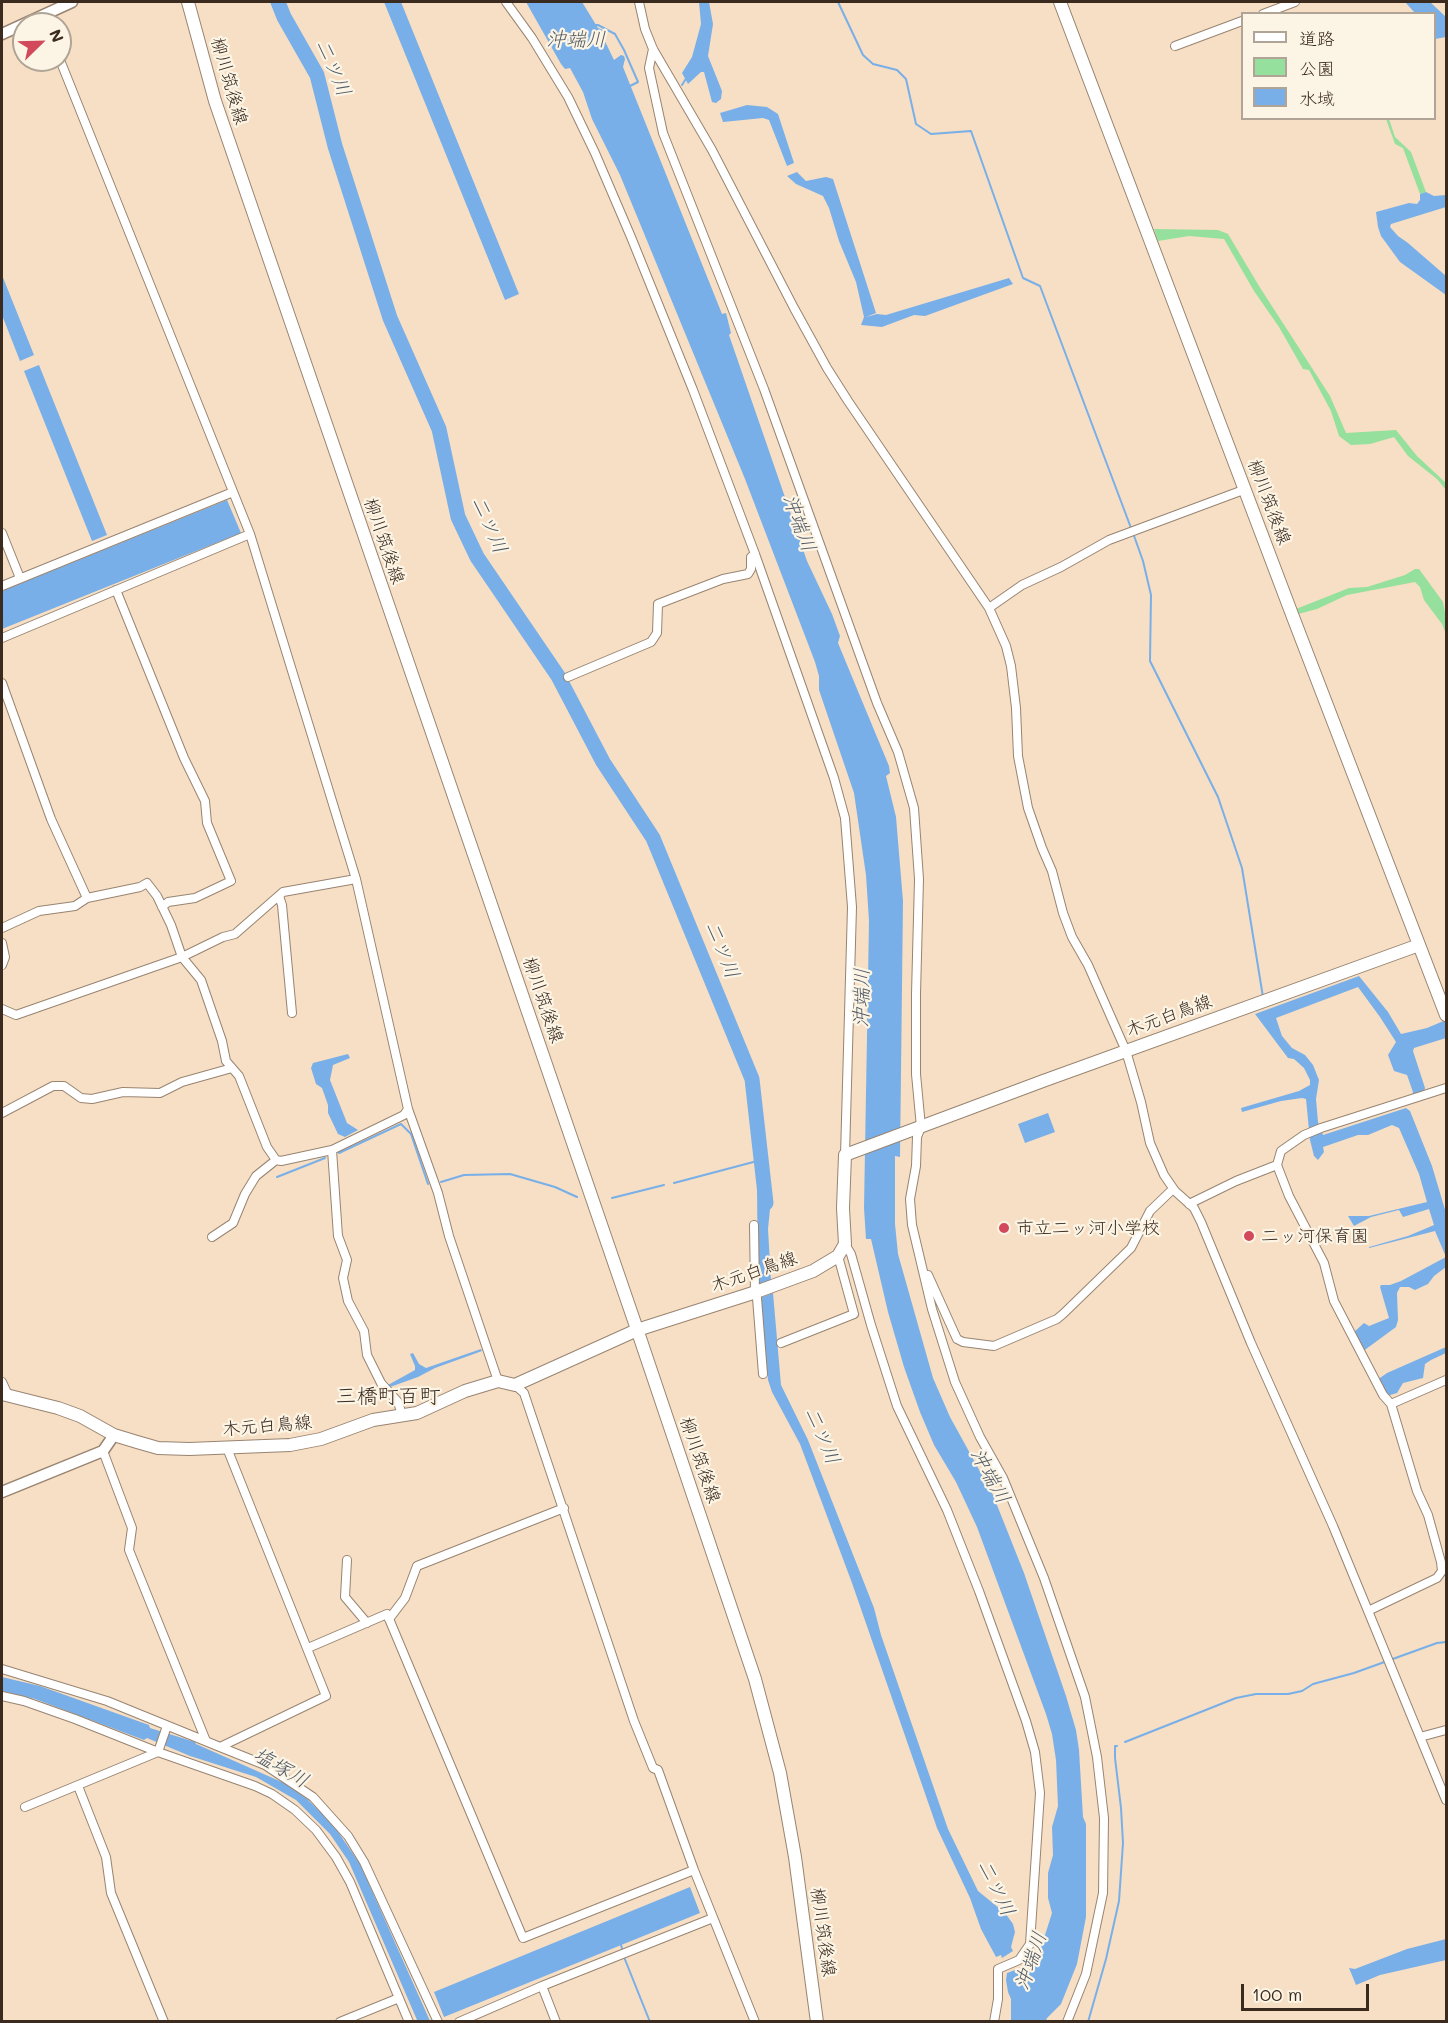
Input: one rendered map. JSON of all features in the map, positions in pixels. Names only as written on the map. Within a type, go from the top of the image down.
[{"type":"main road","name":"柳川筑後線","points":[[188,2],[215,102],[751,1668],[770,1733],[795,1857],[817,2022]]},
{"type":"main road","name":"柳川筑後線","points":[[1060,2],[1446,1015]]},
{"type":"main road","name":"木元白鳥線","points":[[849,1154],[1419,945]]},
{"type":"main road","points":[[845,1244],[843,1208],[849,1154]]},
{"type":"main road","name":"木元白鳥線","points":[[515,1385],[637,1330],[813,1271],[838,1256],[845,1244]]},
{"type":"main road","name":"木元白鳥線","points":[[4,1394],[58,1408],[80,1416],[114,1435],[158,1448],[227,1448],[290,1445],[321,1439],[363,1423],[417,1413],[465,1391],[498,1381]]},
{"type":"main road","points":[[498,1381],[515,1385]]},
{"type":"street","points":[[55,12],[69,2]]},
{"type":"street","points":[[506,2],[532,38],[568,97],[632,237],[755,554],[834,778],[845,819],[852,907],[849,1154]]},
{"type":"street","points":[[639,2],[645,29],[653,49],[717,159],[827,368],[989,608],[1006,646],[1011,666],[1018,756],[1028,807],[1052,871],[1072,937],[1088,965],[1126,1051],[1150,1143],[1160,1167],[1174,1190],[1194,1208],[1201,1222],[1251,1343],[1333,1526],[1446,1800]]},
{"type":"street","points":[[1268,12],[1295,2]]},
{"type":"street","points":[[1175,46],[1241,21]]},
{"type":"street","points":[[653,49],[649,68],[663,133],[764,389],[877,703],[908,780],[914,808],[919,879],[915,1043],[917,1137],[916,1166],[910,1199],[912,1225],[932,1309],[955,1382],[980,1437],[1003,1478],[1044,1578],[1085,1697],[1104,1818],[1103,1893],[1086,1974],[1067,2022]]},
{"type":"street","points":[[65,72],[250,534],[356,879],[408,1109],[438,1193],[449,1236],[498,1381]]},
{"type":"street","points":[[989,608],[1022,585],[1061,567],[1109,540],[1246,489]]},
{"type":"street","points":[[2,586],[233,492]]},
{"type":"street","points":[[2,533],[20,578]]},
{"type":"street","points":[[2,638],[250,534]]},
{"type":"street","points":[[568,677],[651,642],[657,633],[658,604],[723,579],[748,574],[751,568],[751,557],[755,554]]},
{"type":"street","points":[[116,590],[184,758],[205,801],[207,823],[231,881],[195,898],[168,902],[162,907]]},
{"type":"street","points":[[2,683],[51,819],[87,898]]},
{"type":"street","points":[[2,1009],[16,1015],[182,957],[223,937],[235,934],[283,892],[356,879]]},
{"type":"street","points":[[2,928],[39,911],[75,906],[87,898],[140,887],[147,883],[162,907],[182,957],[201,980],[222,1041],[226,1061],[239,1076],[267,1147],[276,1160]]},
{"type":"street","points":[[279,896],[282,905],[292,1012]]},
{"type":"street","points":[[2,943],[5,957],[2,965]]},
{"type":"street","points":[[2,1113],[53,1086],[64,1086],[81,1098],[92,1099],[123,1092],[160,1093],[182,1082],[232,1068]]},
{"type":"street","points":[[1368,1611],[1437,1578],[1442,1571],[1441,1562],[1391,1404],[1383,1395],[1334,1301],[1324,1263],[1289,1196],[1277,1165],[1281,1150],[1304,1135],[1446,1088]]},
{"type":"street","points":[[212,1237],[233,1223],[245,1194],[256,1176],[276,1160],[281,1161],[332,1150],[404,1115],[408,1109]]},
{"type":"street","points":[[332,1150],[339,1236],[347,1260],[343,1278],[348,1301],[364,1331],[368,1355],[381,1383],[398,1402],[402,1415]]},
{"type":"street","points":[[1186,1202],[1277,1165]]},
{"type":"street","points":[[920,1257],[957,1339],[963,1342],[994,1346],[1063,1314],[1131,1248],[1150,1211],[1174,1190]]},
{"type":"street","points":[[754,1225],[755,1292],[763,1374]]},
{"type":"street","points":[[845,1244],[851,1254],[897,1406],[947,1510],[1022,1709],[1035,1752],[1040,1793],[1030,1944],[1019,1960],[998,1969],[998,1999],[994,2022]]},
{"type":"street","points":[[782,1343],[854,1314],[838,1256]]},
{"type":"street","points":[[1391,1404],[1446,1380]]},
{"type":"street","points":[[2,1382],[4,1394]]},
{"type":"street","points":[[515,1385],[524,1393],[634,1720],[653,1768],[658,1770],[694,1870],[755,2022]]},
{"type":"street","points":[[2,1492],[103,1451],[114,1435]]},
{"type":"street","points":[[220,1746],[326,1696],[227,1448]]},
{"type":"street","points":[[103,1451],[132,1528],[129,1550],[206,1741]]},
{"type":"street","points":[[390,1619],[405,1598],[417,1566],[564,1508]]},
{"type":"street","points":[[347,1560],[345,1597],[367,1623]]},
{"type":"street","points":[[308,1648],[387,1614],[523,1938],[694,1870]]},
{"type":"street","points":[[2,1669],[107,1701],[220,1746],[265,1765],[313,1797],[348,1836],[375,1883],[438,2022]]},
{"type":"street","points":[[2,1696],[24,1701],[75,1719],[255,1786],[272,1794],[295,1810],[316,1830],[336,1857],[350,1882],[409,2022]]},
{"type":"street","points":[[25,1807],[159,1749],[167,1726]]},
{"type":"street","points":[[1420,1737],[1446,1730]]},
{"type":"street","points":[[78,1786],[106,1857],[111,1893],[164,2022]]},
{"type":"street","points":[[459,2022],[713,1917]]},
{"type":"street","points":[[542,1986],[556,2022]]},
{"type":"street","points":[[340,2022],[399,1998]]},
{"type":"green space","points":[[1386,120],[1389,120],[1395,137],[1411,152],[1426,192],[1420,194],[1403,148],[1395,144]]},
{"type":"green space","points":[[1154,229],[1218,230],[1228,234],[1330,396],[1346,433],[1396,430],[1417,456],[1446,483],[1446,490],[1437,479],[1408,456],[1394,437],[1370,444],[1351,445],[1339,436],[1331,411],[1309,370],[1303,369],[1224,239],[1189,236],[1158,241]]},
{"type":"green space","points":[[1419,569],[1443,602],[1446,634],[1415,582],[1347,595],[1317,609],[1298,614],[1296,609],[1349,588],[1367,587],[1405,575]]},
{"type":"water","points":[[384,2],[401,2],[519,294],[505,300]]},
{"type":"water","name":"沖端川","points":[[526,2],[582,2],[598,28],[603,30],[601,33],[614,60],[621,55],[624,56],[623,67],[722,314],[726,313],[731,333],[729,335],[807,561],[832,614],[840,636],[838,643],[889,766],[890,773],[886,776],[896,817],[903,901],[900,1157],[895,1156],[895,1224],[898,1254],[933,1378],[950,1417],[993,1495],[1024,1573],[1066,1696],[1079,1750],[1083,1817],[1086,1824],[1086,1917],[1077,1964],[1061,2004],[1046,2021],[1011,2021],[1011,1999],[1006,1980],[1007,1973],[1015,1970],[1021,1973],[1031,1969],[1037,1960],[1052,1913],[1048,1898],[1048,1873],[1053,1855],[1052,1827],[1058,1806],[1056,1760],[1052,1734],[977,1527],[956,1482],[934,1445],[920,1412],[888,1312],[871,1239],[866,1239],[864,1208],[869,921],[866,875],[854,793],[819,690],[819,676],[815,662],[745,479],[620,175],[570,68],[565,69],[561,64]]},
{"type":"water","points":[[699,2],[709,2],[713,24],[708,56],[722,91],[721,99],[716,103],[712,102],[704,72],[688,84],[682,73],[692,57],[701,24]]},
{"type":"water","points":[[1405,2],[1430,2],[1446,17],[1446,37],[1436,39],[1436,12],[1414,12]]},
{"type":"water","points":[[747,105],[767,107],[778,114],[794,163],[787,166],[769,120],[763,118],[723,122],[720,113]]},
{"type":"water","points":[[797,172],[806,181],[826,177],[833,179],[876,313],[866,317],[877,314],[886,315],[1009,278],[1013,284],[925,316],[914,315],[882,327],[861,325],[864,317],[856,282],[839,241],[829,208],[823,196],[796,184],[787,176]]},
{"type":"water","points":[[1426,192],[1434,196],[1446,195],[1446,207],[1391,224],[1390,227],[1446,276],[1446,295],[1400,262],[1381,236],[1378,227],[1376,212],[1409,203],[1417,204],[1420,194]]},
{"type":"water","points":[[2,275],[34,355],[20,361],[2,315]]},
{"type":"water","points":[[39,365],[107,535],[92,541],[24,371]]},
{"type":"water","points":[[227,500],[241,533],[2,629],[2,591]]},
{"type":"water","points":[[1359,976],[1388,1012],[1401,1034],[1427,1028],[1446,1020],[1446,1038],[1414,1048],[1413,1051],[1425,1088],[1423,1094],[1412,1095],[1407,1075],[1394,1071],[1388,1055],[1396,1042],[1358,987],[1276,1018],[1282,1036],[1292,1048],[1305,1055],[1313,1065],[1319,1080],[1316,1099],[1318,1122],[1323,1135],[1406,1108],[1410,1111],[1432,1166],[1446,1213],[1446,1257],[1435,1231],[1369,1248],[1434,1225],[1429,1209],[1403,1217],[1399,1210],[1371,1217],[1354,1226],[1348,1216],[1369,1216],[1427,1202],[1419,1174],[1399,1128],[1392,1125],[1368,1135],[1358,1135],[1323,1147],[1324,1152],[1318,1160],[1314,1156],[1310,1140],[1306,1099],[1281,1101],[1242,1112],[1241,1108],[1299,1091],[1310,1085],[1304,1068],[1294,1059],[1288,1058],[1255,1014]]},
{"type":"water","points":[[348,1054],[350,1058],[333,1065],[330,1080],[347,1123],[358,1130],[345,1137],[338,1134],[328,1113],[328,1105],[322,1088],[316,1084],[311,1068],[313,1063]]},
{"type":"water","points":[[1048,1113],[1055,1132],[1025,1143],[1018,1124]]},
{"type":"water","points":[[769,1184],[768,1229],[771,1281],[758,1286],[757,1186]]},
{"type":"water","points":[[1446,1257],[1446,1267],[1428,1284],[1415,1290],[1400,1287],[1397,1293],[1396,1327],[1362,1352],[1354,1332],[1364,1323],[1369,1326],[1389,1318],[1381,1285],[1401,1281]]},
{"type":"water","points":[[773,1293],[781,1385],[808,1440],[874,1608],[881,1635],[948,1829],[978,1891],[1005,1913],[1013,1924],[1015,1932],[1011,1947],[1013,1951],[1002,1958],[1001,1955],[996,1957],[981,1929],[970,1898],[937,1828],[852,1583],[800,1444],[772,1392],[768,1380],[760,1298]]},
{"type":"water","points":[[1446,1347],[1446,1353],[1425,1364],[1423,1378],[1403,1383],[1397,1393],[1387,1396],[1377,1380],[1387,1373]]},
{"type":"water","points":[[481,1349],[482,1351],[435,1368],[418,1377],[390,1387],[388,1385],[415,1370],[410,1354],[413,1353],[419,1364],[426,1368]]},
{"type":"water","name":"塩塚川","points":[[2,1677],[40,1686],[149,1725],[150,1728],[195,1742],[284,1783],[307,1799],[332,1823],[360,1864],[430,2021],[417,2020],[349,1862],[330,1834],[296,1800],[256,1777],[190,1756],[147,1738],[144,1740],[35,1699],[2,1691]]},
{"type":"water","points":[[690,1887],[700,1913],[444,2017],[434,1992]]},
{"type":"water","points":[[1446,1939],[1446,1960],[1380,1975],[1356,1985],[1349,1968],[1355,1969],[1407,1949]]},
{"type":"waterway","name":"二ツ川","points":[[278,2],[317,75],[335,146],[390,318],[439,429],[458,517],[477,557],[558,676],[603,762],[653,838],[752,1079],[766,1203]]},
{"type":"waterway","points":[[838,2],[863,55],[873,64],[897,70],[906,79],[916,124],[931,134],[971,131],[1023,278],[1040,286],[1131,528]]},
{"type":"waterway","points":[[594,25],[615,34],[624,50],[638,82],[628,87]]},
{"type":"waterway","points":[[682,85],[687,77]]},
{"type":"waterway","points":[[1133,533],[1151,595],[1150,661],[1218,797],[1242,868],[1263,997]]},
{"type":"waterway","points":[[339,1153],[401,1124],[411,1134],[428,1184]]},
{"type":"waterway","points":[[277,1177],[325,1158]]},
{"type":"waterway","points":[[674,1183],[761,1160]]},
{"type":"waterway","points":[[441,1182],[464,1175],[510,1174],[555,1187],[577,1197]]},
{"type":"waterway","points":[[612,1198],[664,1185]]},
{"type":"waterway","points":[[1125,1742],[1236,1698],[1256,1694],[1288,1694],[1302,1691],[1313,1684],[1354,1673],[1437,1643],[1446,1642]]},
{"type":"waterway","points":[[1088,2022],[1106,1959],[1119,1901],[1123,1843],[1115,1758],[1115,1746],[1117,1746]]},
{"type":"waterway","points":[[621,1945],[623,1952]]},
{"type":"waterway","points":[[624,1957],[650,2022]]},
{"type":"place","name":"市立二ッ河小学校","points":[[1004,1228]]},
{"type":"place","name":"二ッ河保育園","points":[[1249,1236]]},
{"type":"district","name":"三橋町百町","points":[[388,1397]]}]
